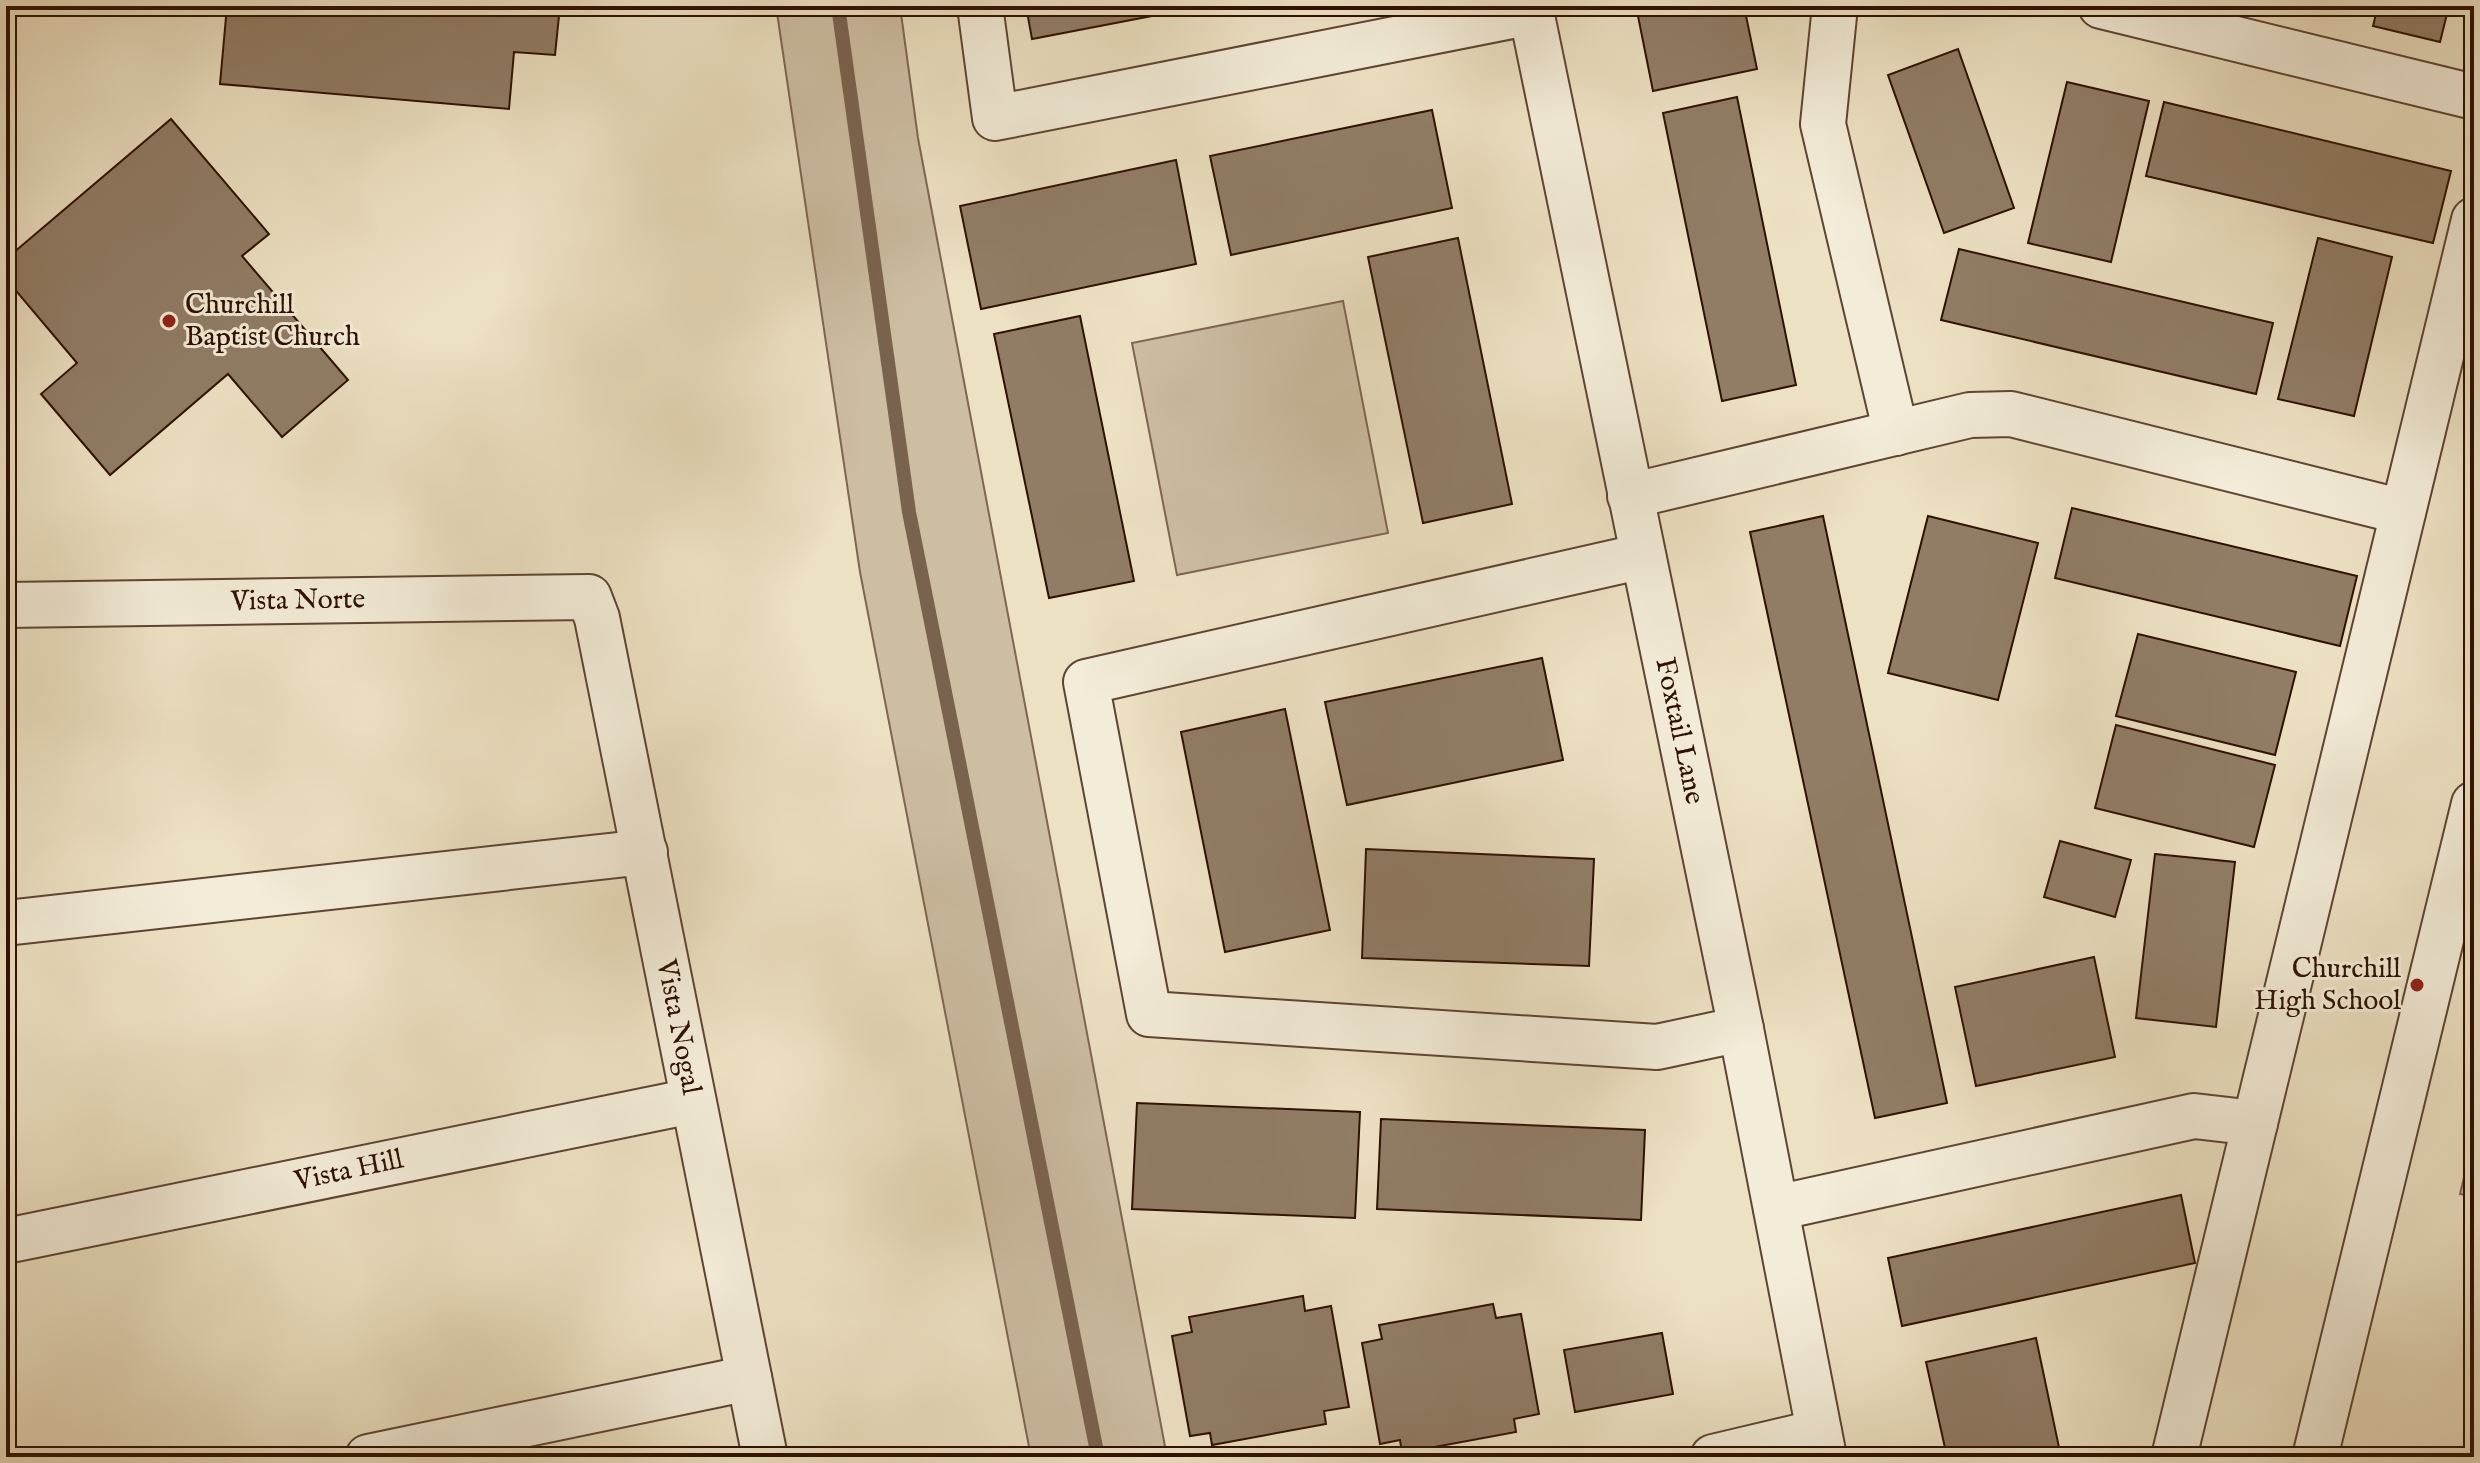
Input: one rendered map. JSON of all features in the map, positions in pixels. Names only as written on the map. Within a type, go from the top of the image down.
[{"type":"street","points":[[980,6],[995,118],[1463,26],[1531,9]]},
{"type":"street","points":[[1835,6],[1823,124],[1896,433]]},
{"type":"street","points":[[2101,6],[2474,97]]},
{"type":"street","name":"Foxtail Lane","points":[[1531,9],[1741,1029],[1822,1445]]},
{"type":"street","points":[[2174,1457],[2474,220]]},
{"type":"street","points":[[1630,496],[1970,415],[2011,414],[2403,512]]},
{"type":"street","points":[[1643,556],[1086,682],[1149,1014],[1657,1047],[1741,1029]]},
{"type":"street","name":"Vista Norte","points":[[6,605],[589,597]]},
{"type":"street","name":"Vista Nogal","points":[[589,597],[597,618],[645,852],[765,1457]]},
{"type":"street","points":[[2315,1457],[2474,804]]},
{"type":"street","points":[[6,923],[645,852]]},
{"type":"street","name":"Vista Hill","points":[[6,1241],[692,1101]]},
{"type":"street","points":[[1776,1208],[2194,1116],[2255,1123]]},
{"type":"street","points":[[368,1457],[749,1378]]},
{"type":"street","points":[[1713,1457],[1822,1445]]},
{"type":"shaded area","points":[[776,6],[900,6],[918,138],[1167,1457],[1031,1457],[860,572]]},
{"type":"shaded area","points":[[1343,301],[1388,533],[1177,575],[1132,343]]},
{"type":"shaded area","points":[[2474,1136],[2474,1197],[2460,1194]]},
{"type":"building","points":[[227,6],[560,6],[555,55],[514,52],[509,109],[220,84]]},
{"type":"building","points":[[1026,6],[1204,6],[1032,39]]},
{"type":"building","points":[[1636,6],[1744,6],[1757,69],[1653,91]]},
{"type":"building","points":[[2378,6],[2449,6],[2440,42],[2373,26]]},
{"type":"building","points":[[1958,49],[2014,208],[1944,233],[1888,75]]},
{"type":"building","points":[[2067,82],[2149,101],[2111,262],[2028,243]]},
{"type":"building","points":[[1737,97],[1796,385],[1722,401],[1663,113]]},
{"type":"building","points":[[2164,102],[2451,171],[2433,243],[2146,176]]},
{"type":"building","points":[[1432,110],[1452,208],[1231,255],[1210,156]]},
{"type":"building","name":"Churchill Baptist Church","points":[[171,119],[269,234],[242,256],[348,380],[282,437],[228,374],[110,475],[41,394],[77,363],[6,279],[6,259]]},
{"type":"building","points":[[1176,160],[1196,264],[981,309],[960,206]]},
{"type":"building","points":[[1458,238],[1512,504],[1423,523],[1368,257]]},
{"type":"building","points":[[2318,238],[2392,257],[2354,416],[2278,399]]},
{"type":"building","points":[[1959,249],[2273,323],[2256,394],[1941,320]]},
{"type":"building","points":[[1080,316],[1134,581],[1049,598],[994,334]]},
{"type":"building","points":[[2072,508],[2357,576],[2340,646],[2055,578]]},
{"type":"building","points":[[1823,516],[1947,1103],[1875,1118],[1750,532]]},
{"type":"building","points":[[1928,516],[2038,543],[1998,700],[1888,673]]},
{"type":"building","points":[[2138,634],[2296,672],[2275,755],[2116,716]]},
{"type":"building","points":[[1542,658],[1563,760],[1347,805],[1325,702]]},
{"type":"building","points":[[1285,709],[1330,930],[1225,952],[1181,732]]},
{"type":"building","points":[[2116,725],[2275,765],[2254,847],[2095,808]]},
{"type":"building","points":[[2060,841],[2131,860],[2115,917],[2044,897]]},
{"type":"building","points":[[1366,849],[1594,859],[1589,966],[1362,958]]},
{"type":"building","points":[[2155,854],[2235,862],[2216,1027],[2136,1018]]},
{"type":"building","points":[[2094,957],[2115,1057],[1976,1086],[1955,987]]},
{"type":"building","points":[[1137,1103],[1360,1112],[1355,1218],[1132,1209]]},
{"type":"building","points":[[1381,1119],[1645,1130],[1641,1220],[1377,1209]]},
{"type":"building","points":[[2181,1195],[2195,1263],[1902,1326],[1888,1258]]},
{"type":"building","points":[[1303,1296],[1305,1311],[1331,1306],[1349,1407],[1324,1411],[1326,1424],[1212,1445],[1210,1433],[1190,1436],[1172,1336],[1192,1332],[1189,1317]]},
{"type":"building","points":[[1493,1304],[1496,1318],[1521,1314],[1539,1414],[1514,1419],[1516,1432],[1402,1453],[1400,1440],[1380,1444],[1362,1343],[1382,1339],[1379,1325]]},
{"type":"building","points":[[1662,1333],[1673,1394],[1575,1412],[1564,1350]]},
{"type":"building","points":[[2036,1338],[2061,1457],[1947,1457],[1926,1362]]},
{"type":"waterway","points":[[838,6],[909,512],[1098,1457]]},
{"type":"place","name":"Churchill Baptist Church","points":[[169,321]]},
{"type":"place","name":"Churchill High School","points":[[2417,985]]}]
